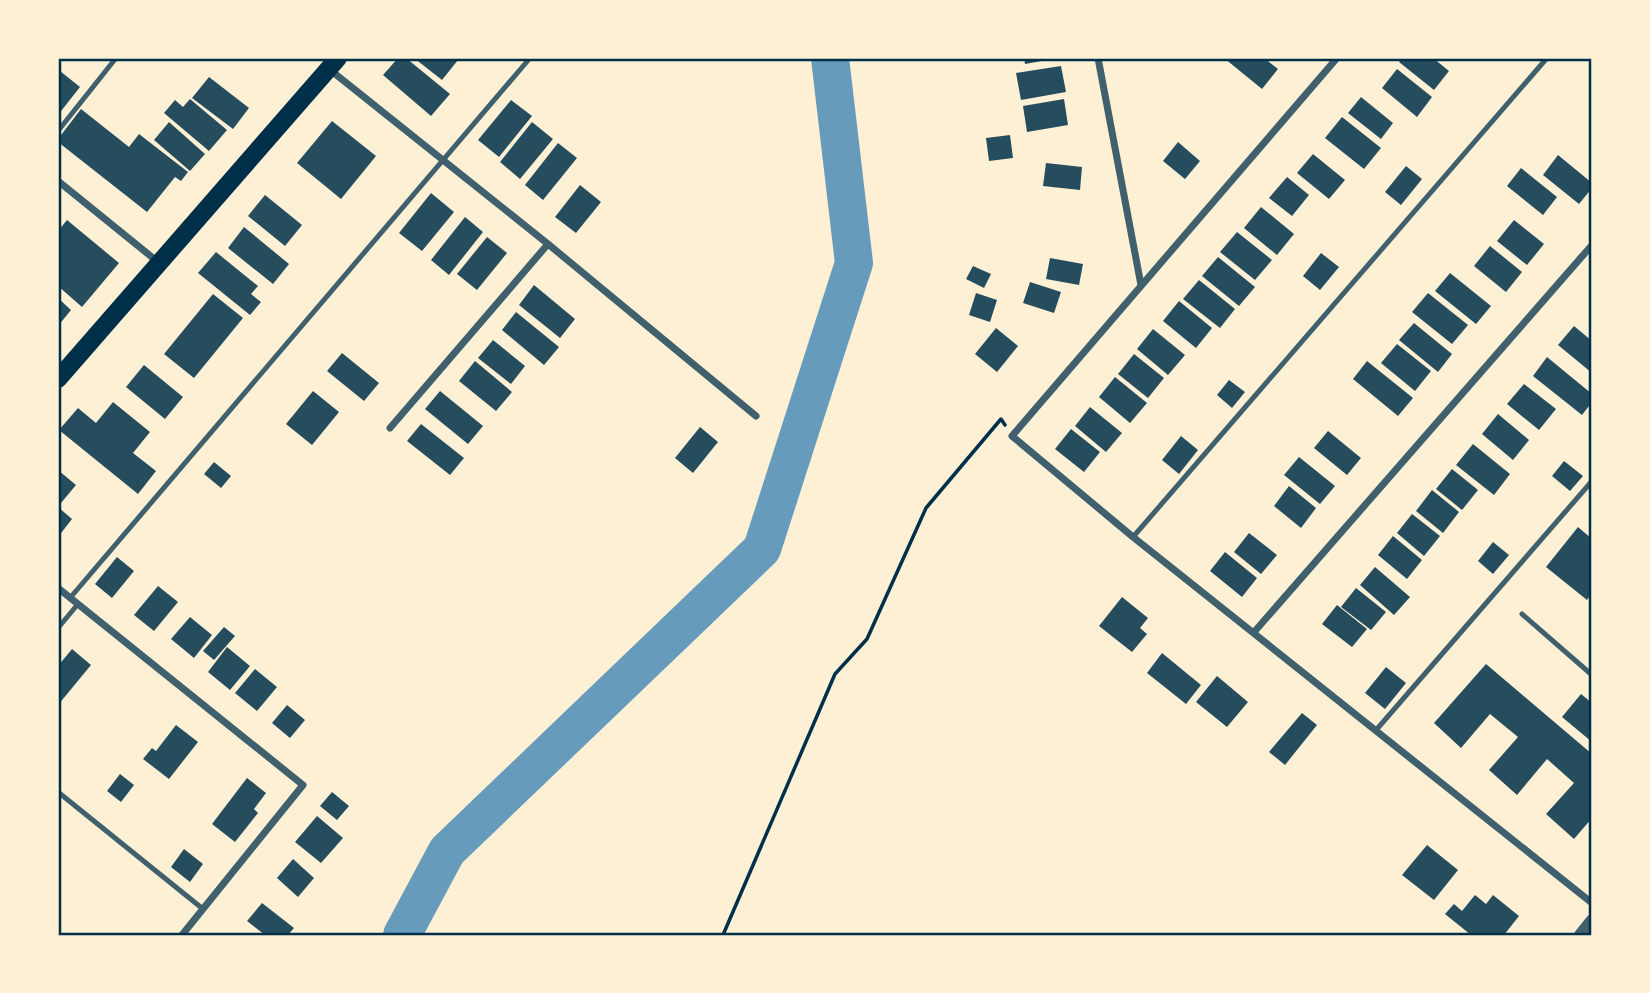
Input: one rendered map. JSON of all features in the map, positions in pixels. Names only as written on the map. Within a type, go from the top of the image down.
[{"type":"main road","points":[[58,379],[333,63]]},
{"type":"street","points":[[1098,58],[1141,285]]},
{"type":"street","points":[[1337,58],[1012,436],[1133,537],[1255,631],[1592,903]]},
{"type":"street","points":[[333,63],[444,161],[756,416]]},
{"type":"street","points":[[58,181],[159,262]]},
{"type":"street","points":[[390,428],[548,244]]},
{"type":"street","points":[[1255,631],[1592,245]]},
{"type":"street","points":[[58,588],[303,786],[182,935]]},
{"type":"street","points":[[1580,935],[1592,920]]},
{"type":"lane","points":[[58,131],[116,58]]},
{"type":"lane","points":[[70,598],[530,58]]},
{"type":"lane","points":[[1133,537],[1547,58]]},
{"type":"lane","points":[[1377,729],[1592,481]]},
{"type":"lane","points":[[58,628],[78,604]]},
{"type":"lane","points":[[1522,614],[1592,675]]},
{"type":"lane","points":[[58,792],[203,909]]},
{"type":"path","points":[[723,935],[835,674],[867,639],[926,508],[1001,419],[1012,436]]},
{"type":"building","points":[[398,58],[406,58],[450,94],[431,116],[383,75]]},
{"type":"building","points":[[414,58],[455,58],[458,60],[442,80]]},
{"type":"building","points":[[1024,58],[1052,58],[1053,59],[1025,64]]},
{"type":"building","points":[[1224,58],[1264,58],[1278,69],[1262,89]]},
{"type":"building","points":[[1403,58],[1433,58],[1449,71],[1434,90],[1399,62]]},
{"type":"building","points":[[1061,66],[1066,92],[1021,100],[1016,73]]},
{"type":"building","points":[[1397,69],[1432,97],[1417,117],[1382,88]]},
{"type":"building","points":[[60,71],[80,87],[58,115],[58,73]]},
{"type":"building","points":[[209,77],[249,108],[233,129],[192,98]]},
{"type":"building","points":[[1361,97],[1393,123],[1381,139],[1348,113]]},
{"type":"building","points":[[190,99],[227,130],[209,151],[164,113],[175,100],[183,107]]},
{"type":"building","points":[[1064,99],[1068,125],[1027,132],[1023,106]]},
{"type":"building","points":[[511,100],[532,116],[499,157],[478,140]]},
{"type":"building","points":[[81,109],[129,147],[139,134],[188,172],[181,181],[175,177],[147,212],[58,142]]},
{"type":"building","points":[[1342,117],[1381,148],[1364,169],[1325,138]]},
{"type":"building","points":[[332,121],[376,156],[341,199],[297,163]]},
{"type":"building","points":[[169,122],[205,154],[190,171],[154,140]]},
{"type":"building","points":[[532,122],[553,139],[520,179],[500,162]]},
{"type":"building","points":[[1010,135],[1013,158],[989,161],[986,138]]},
{"type":"building","points":[[1178,142],[1200,161],[1185,179],[1163,161]]},
{"type":"building","points":[[558,143],[577,158],[543,200],[525,185]]},
{"type":"building","points":[[1313,154],[1345,180],[1329,199],[1297,173]]},
{"type":"building","points":[[1558,155],[1592,183],[1592,188],[1579,204],[1543,175]]},
{"type":"building","points":[[1046,163],[1082,167],[1080,190],[1043,186]]},
{"type":"building","points":[[1406,166],[1422,179],[1401,205],[1385,192]]},
{"type":"building","points":[[1521,168],[1557,197],[1543,215],[1507,186]]},
{"type":"building","points":[[1287,177],[1309,195],[1292,216],[1269,198]]},
{"type":"building","points":[[580,185],[601,202],[576,233],[555,217]]},
{"type":"building","points":[[431,193],[454,212],[422,251],[399,233]]},
{"type":"building","points":[[265,195],[302,225],[285,246],[248,216]]},
{"type":"building","points":[[1261,207],[1294,234],[1277,255],[1244,228]]},
{"type":"building","points":[[465,217],[483,232],[449,275],[431,260]]},
{"type":"building","points":[[67,220],[119,263],[82,307],[58,286],[58,231]]},
{"type":"building","points":[[1514,220],[1544,244],[1527,265],[1497,241]]},
{"type":"building","points":[[244,227],[289,264],[273,284],[228,248]]},
{"type":"building","points":[[1237,232],[1272,260],[1255,280],[1220,252]]},
{"type":"building","points":[[487,237],[507,253],[477,290],[457,274]]},
{"type":"building","points":[[1490,246],[1522,272],[1506,292],[1474,266]]},
{"type":"building","points":[[216,252],[258,286],[251,294],[261,302],[250,315],[198,273]]},
{"type":"building","points":[[1321,253],[1339,267],[1320,290],[1303,276]]},
{"type":"building","points":[[1218,257],[1255,287],[1239,306],[1202,276]]},
{"type":"building","points":[[1050,258],[1083,264],[1079,285],[1046,279]]},
{"type":"building","points":[[973,266],[991,274],[984,288],[966,279]]},
{"type":"building","points":[[1450,273],[1491,306],[1476,324],[1435,291]]},
{"type":"building","points":[[1199,280],[1235,309],[1220,328],[1183,299]]},
{"type":"building","points":[[1030,282],[1061,292],[1054,313],[1023,303]]},
{"type":"building","points":[[534,285],[575,319],[560,338],[519,305]]},
{"type":"building","points":[[976,293],[997,300],[990,322],[969,315]]},
{"type":"building","points":[[1428,293],[1468,325],[1452,344],[1412,312]]},
{"type":"building","points":[[213,294],[243,318],[194,378],[164,354]]},
{"type":"building","points":[[58,298],[71,310],[58,326]]},
{"type":"building","points":[[1179,301],[1212,328],[1196,348],[1163,321]]},
{"type":"building","points":[[516,312],[559,347],[544,365],[502,330]]},
{"type":"building","points":[[1414,323],[1452,354],[1438,372],[1399,340]]},
{"type":"building","points":[[1574,326],[1592,341],[1592,373],[1558,345]]},
{"type":"building","points":[[996,328],[1018,346],[997,372],[975,354]]},
{"type":"building","points":[[1153,329],[1185,355],[1168,375],[1137,349]]},
{"type":"building","points":[[493,340],[525,366],[511,384],[478,358]]},
{"type":"building","points":[[1397,344],[1431,371],[1415,391],[1381,363]]},
{"type":"building","points":[[342,353],[379,383],[364,401],[327,371]]},
{"type":"building","points":[[1134,354],[1164,378],[1148,398],[1118,374]]},
{"type":"building","points":[[1547,357],[1592,394],[1592,402],[1582,415],[1533,376]]},
{"type":"building","points":[[475,361],[512,392],[496,411],[459,381]]},
{"type":"building","points":[[1367,361],[1413,398],[1398,416],[1353,379]]},
{"type":"building","points":[[144,365],[183,397],[165,419],[126,387]]},
{"type":"building","points":[[1115,377],[1147,403],[1130,423],[1099,397]]},
{"type":"building","points":[[1229,380],[1245,392],[1232,408],[1217,395]]},
{"type":"building","points":[[1524,384],[1556,409],[1539,430],[1507,404]]},
{"type":"building","points":[[313,391],[339,412],[312,445],[286,424]]},
{"type":"building","points":[[440,391],[483,426],[468,444],[425,409]]},
{"type":"building","points":[[113,402],[150,432],[133,453],[156,471],[138,494],[59,430],[78,408],[96,423]]},
{"type":"building","points":[[1090,407],[1122,433],[1106,452],[1075,426]]},
{"type":"building","points":[[1498,414],[1529,440],[1513,460],[1482,434]]},
{"type":"building","points":[[421,424],[464,458],[450,475],[407,441]]},
{"type":"building","points":[[700,427],[718,442],[693,473],[675,458]]},
{"type":"building","points":[[1071,429],[1100,452],[1084,472],[1055,449]]},
{"type":"building","points":[[1328,431],[1361,458],[1347,475],[1314,448]]},
{"type":"building","points":[[1181,436],[1198,450],[1179,474],[1162,460]]},
{"type":"building","points":[[1473,444],[1510,474],[1494,495],[1456,465]]},
{"type":"building","points":[[1299,457],[1335,486],[1320,504],[1284,475]]},
{"type":"building","points":[[1564,461],[1583,476],[1570,491],[1552,476]]},
{"type":"building","points":[[214,462],[231,476],[221,488],[204,474]]},
{"type":"building","points":[[1452,469],[1478,490],[1462,510],[1436,489]]},
{"type":"building","points":[[58,470],[76,485],[61,503],[58,500]]},
{"type":"building","points":[[1289,486],[1316,508],[1301,528],[1274,506]]},
{"type":"building","points":[[1432,490],[1459,512],[1443,533],[1416,511]]},
{"type":"building","points":[[58,507],[72,519],[58,537]]},
{"type":"building","points":[[1412,514],[1440,536],[1424,556],[1397,533]]},
{"type":"building","points":[[1578,527],[1592,539],[1592,593],[1587,600],[1546,567]]},
{"type":"building","points":[[1249,533],[1277,555],[1261,574],[1234,552]]},
{"type":"building","points":[[1393,536],[1422,560],[1407,579],[1378,555]]},
{"type":"building","points":[[1493,542],[1509,555],[1493,574],[1478,561]]},
{"type":"building","points":[[1225,552],[1257,578],[1242,597],[1210,571]]},
{"type":"building","points":[[117,557],[134,571],[112,598],[95,584]]},
{"type":"building","points":[[1375,567],[1410,597],[1394,615],[1360,585]]},
{"type":"building","points":[[158,586],[178,602],[154,631],[134,615]]},
{"type":"building","points":[[1356,588],[1386,612],[1371,630],[1341,607]]},
{"type":"building","points":[[1122,597],[1148,618],[1140,628],[1147,634],[1132,652],[1099,626]]},
{"type":"building","points":[[1337,605],[1367,629],[1352,647],[1322,624]]},
{"type":"building","points":[[190,617],[212,635],[194,658],[171,639]]},
{"type":"building","points":[[224,627],[235,636],[214,660],[203,651]]},
{"type":"building","points":[[227,647],[250,666],[230,690],[208,672]]},
{"type":"building","points":[[72,649],[91,665],[58,705],[58,666]]},
{"type":"building","points":[[1162,653],[1201,685],[1186,704],[1147,673]]},
{"type":"building","points":[[1486,664],[1592,754],[1592,818],[1574,839],[1546,814],[1574,783],[1547,759],[1517,795],[1489,770],[1518,737],[1490,714],[1461,748],[1434,723]]},
{"type":"building","points":[[1386,667],[1406,683],[1385,709],[1365,693]]},
{"type":"building","points":[[255,669],[277,687],[257,711],[235,693]]},
{"type":"building","points":[[1217,676],[1248,702],[1227,727],[1196,702]]},
{"type":"building","points":[[1581,694],[1592,703],[1592,742],[1562,717]]},
{"type":"building","points":[[287,705],[305,720],[290,738],[272,723]]},
{"type":"building","points":[[1302,713],[1317,725],[1285,765],[1269,752]]},
{"type":"building","points":[[176,725],[198,742],[169,779],[143,759],[152,748],[156,751]]},
{"type":"building","points":[[120,774],[134,785],[121,802],[107,791]]},
{"type":"building","points":[[247,778],[266,793],[254,809],[258,813],[235,842],[212,824]]},
{"type":"building","points":[[332,792],[349,806],[337,820],[320,806]]},
{"type":"building","points":[[317,816],[343,838],[321,863],[295,842]]},
{"type":"building","points":[[1427,845],[1458,870],[1434,900],[1402,875]]},
{"type":"building","points":[[184,849],[203,864],[190,882],[171,867]]},
{"type":"building","points":[[293,859],[314,878],[298,897],[277,878]]},
{"type":"building","points":[[1475,895],[1486,904],[1493,895],[1519,916],[1504,935],[1471,935],[1445,914],[1454,904],[1462,911]]},
{"type":"building","points":[[262,903],[294,928],[288,935],[265,935],[247,921]]},
{"type":"waterway","points":[[402,935],[447,851],[762,549],[854,263],[830,58]]}]
